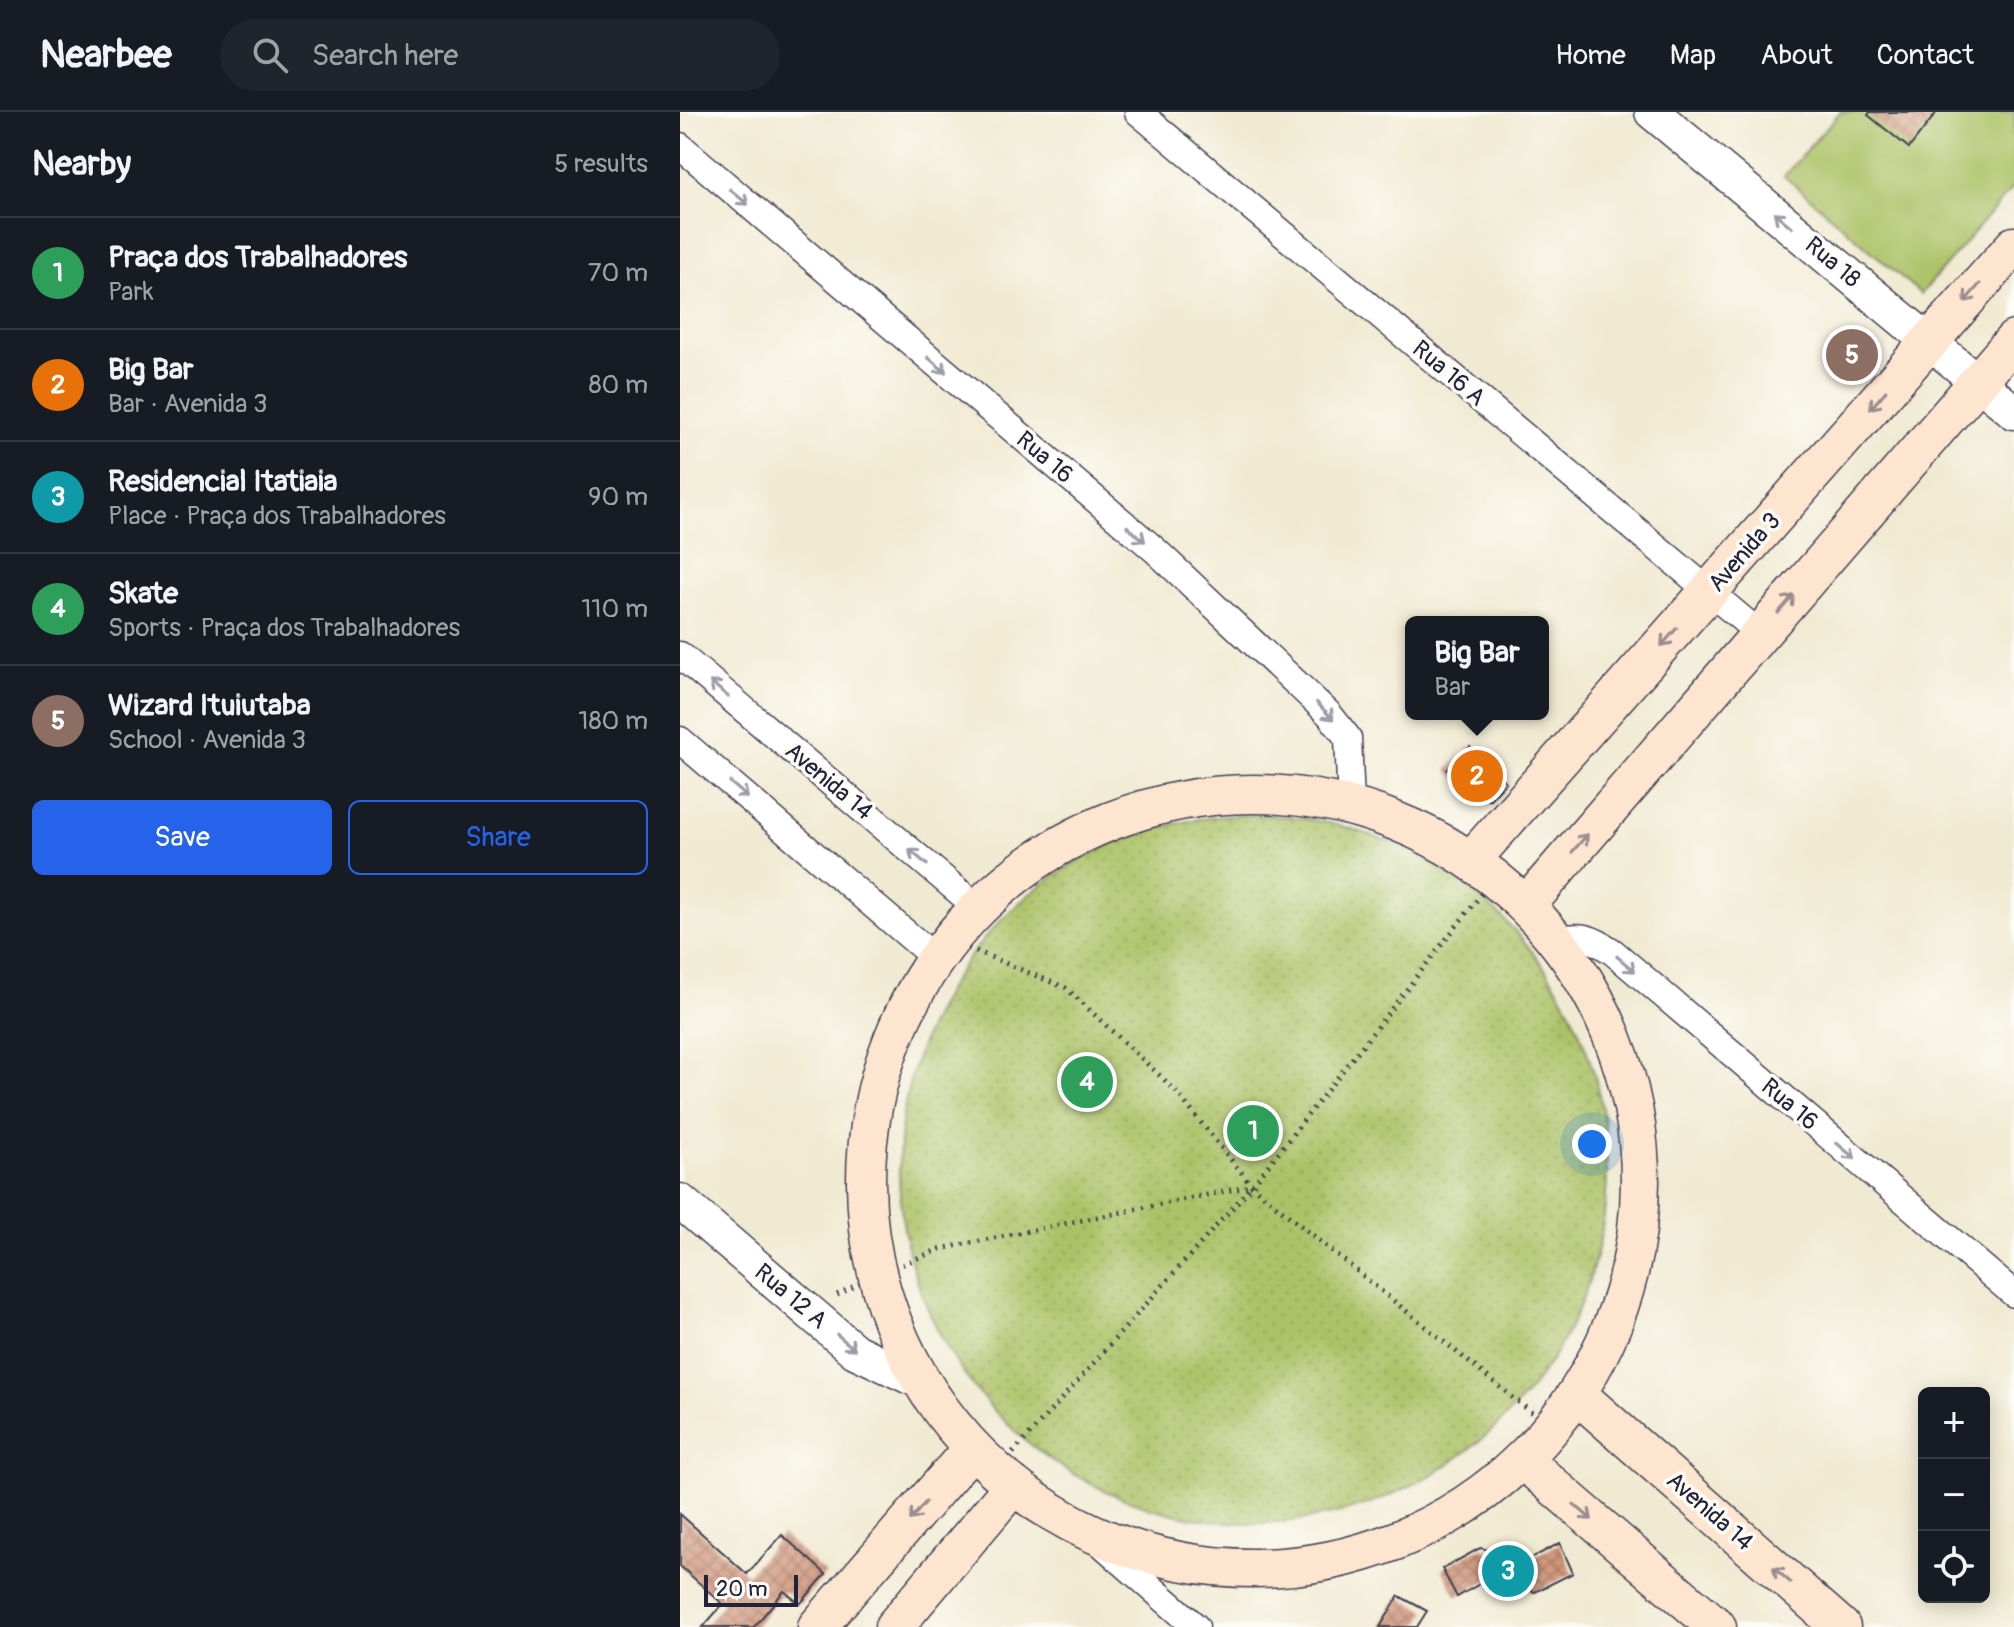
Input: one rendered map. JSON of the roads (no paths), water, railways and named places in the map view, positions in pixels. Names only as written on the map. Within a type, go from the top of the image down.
[{"type":"main road","name":"Avenida 3","points":[[1486,866],[1709,591],[2014,246]]},
{"type":"main road","points":[[1529,902],[2014,340]]},
{"type":"main road","points":[[1217,793],[1351,803],[1486,866],[1529,902],[1594,987],[1633,1086],[1644,1193],[1626,1299],[1579,1396],[1553,1430],[1524,1461],[1430,1522],[1321,1564],[1206,1568],[1095,1538],[992,1471],[910,1377],[874,1276],[864,1172],[884,1060],[942,949],[977,907],[1088,829],[1217,793]]},
{"type":"main road","name":"Avenida 14","points":[[1579,1396],[1841,1627]]},
{"type":"main road","points":[[1524,1461],[1717,1627]]},
{"type":"main road","points":[[817,1627],[992,1471]]},
{"type":"main road","points":[[894,1627],[992,1471]]},
{"type":"street","name":"Rua 16 A","points":[[1138,112],[1760,634]]},
{"type":"street","name":"Rua 18","points":[[1652,112],[2014,412]]},
{"type":"street","name":"Rua 16","points":[[680,146],[1155,550],[1329,714],[1348,738],[1351,803]]},
{"type":"street","name":"Avenida 14","points":[[680,655],[977,907]]},
{"type":"street","points":[[680,740],[942,949]]},
{"type":"street","name":"Rua 16","points":[[1557,939],[1581,936],[1613,952],[2014,1294]]},
{"type":"street","name":"Rua 12 A","points":[[680,1201],[855,1351],[910,1377]]},
{"type":"street","points":[[1095,1538],[1196,1627]]},
{"type":"place","name":"Wizard Ituiutaba","points":[[1852,355]]},
{"type":"place","name":"Big Bar","points":[[1477,776]]},
{"type":"place","name":"Skate","points":[[1087,1082]]},
{"type":"place","name":"Praça dos Trabalhadores","points":[[1253,1131]]},
{"type":"place","name":"Residencial Itatiaia","points":[[1508,1571]]}]
